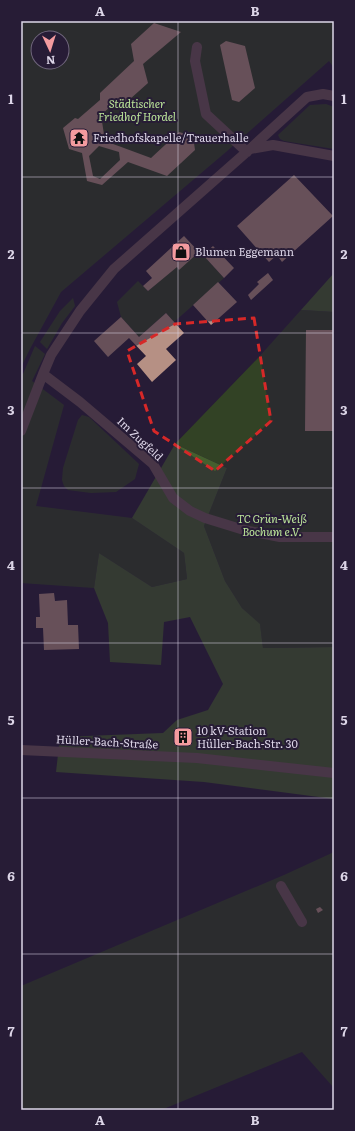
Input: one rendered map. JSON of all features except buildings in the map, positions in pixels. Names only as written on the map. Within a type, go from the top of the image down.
[{"type":"street","points":[[197,47],[195,61],[206,114],[248,151]]},
{"type":"street","points":[[21,431],[51,355],[80,311],[114,269],[307,97],[323,94],[334,96]]},
{"type":"street","points":[[248,151],[273,145],[334,156]]},
{"type":"street","name":"Im Zugfeld","points":[[43,374],[80,402],[153,464],[173,498],[190,511],[205,518],[244,530],[280,537],[334,537]]},
{"type":"street","name":"Hüller-Bach-Straße","points":[[21,750],[197,758],[334,773]]},
{"type":"street","points":[[281,886],[302,922]]},
{"type":"highlighted area","points":[[254,318],[271,421],[215,471],[154,431],[127,351],[175,324]]},
{"type":"green space","name":"Städtischer Friedhof Hordel","points":[[21,21],[334,21],[334,68],[329,61],[226,152],[61,292],[21,367]]},
{"type":"green space","points":[[326,104],[334,107],[334,149],[284,141],[280,139],[278,135],[310,105]]},
{"type":"green space","points":[[199,252],[224,278],[174,322],[166,313],[139,337],[121,317],[117,302],[138,281],[148,291],[176,266],[179,269]]},
{"type":"green space","points":[[334,273],[334,312],[301,310]]},
{"type":"green space","points":[[73,298],[75,306],[62,323],[47,349],[40,342],[60,311]]},
{"type":"green space","name":"TC Grün-Weiß Bochum e.V.","points":[[301,310],[334,312],[334,647],[263,648],[260,625],[242,608],[225,581],[204,526],[227,468],[175,444],[258,358]]},
{"type":"green space","points":[[35,346],[45,354],[32,381],[64,405],[36,506],[132,518],[184,553],[187,579],[152,587],[99,553],[94,588],[21,583],[21,373],[23,374]]},
{"type":"green space","points":[[82,415],[89,417],[139,464],[135,479],[116,492],[91,493],[68,490],[64,486],[62,480],[63,468],[78,420]]},
{"type":"green space","points":[[175,444],[227,468],[204,526],[225,581],[242,608],[260,624],[263,648],[334,647],[334,799],[204,782],[56,772],[60,737],[163,733],[177,720],[208,710],[223,684],[190,617],[164,622],[161,665],[110,662],[108,623],[94,588],[99,553],[152,587],[187,579],[184,553],[132,518]]},
{"type":"green space","points":[[334,852],[334,1088],[302,1052],[161,1110],[21,1110],[21,986],[284,875]]},
{"type":"place","name":"Friedhofskapelle/Trauerhalle","points":[[79,138]]},
{"type":"place","name":"Blumen Eggemann","points":[[181,252]]},
{"type":"place","name":"10 kV-Station Hüller-Bach-Str. 30","points":[[183,737]]}]
